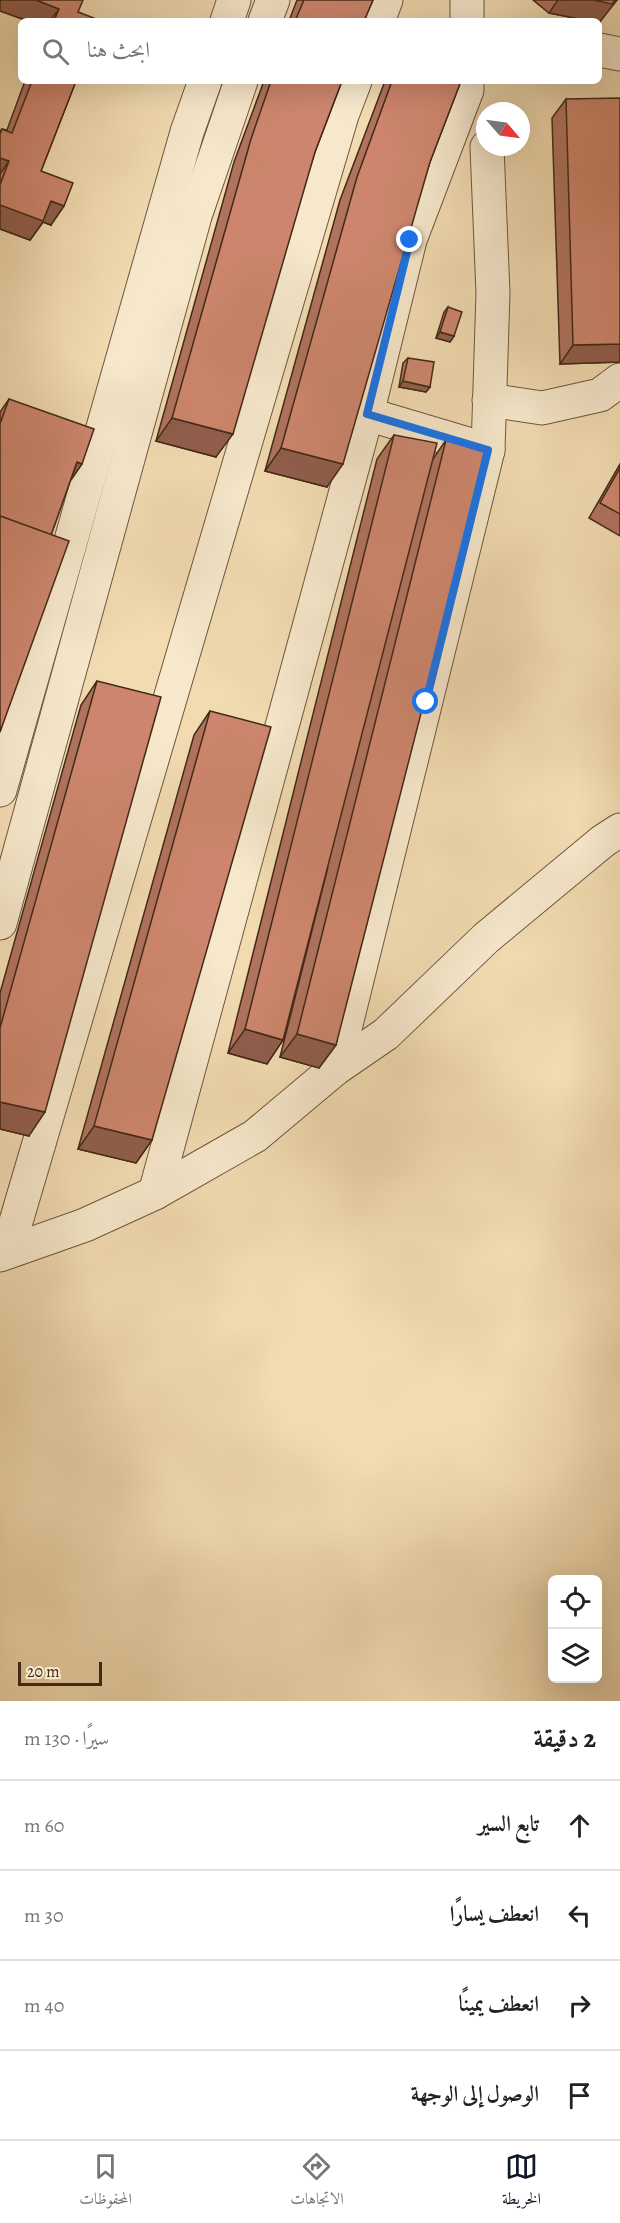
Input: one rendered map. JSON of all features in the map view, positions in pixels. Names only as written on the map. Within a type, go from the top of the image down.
[{"type":"street","points":[[227,18],[234,0]]},
{"type":"street","points":[[265,18],[273,0]]},
{"type":"street","points":[[379,18],[386,0]]},
{"type":"street","points":[[467,0],[467,18]]},
{"type":"street","points":[[602,51],[620,54]]},
{"type":"street","points":[[0,923],[119,434],[187,132],[204,84]]},
{"type":"street","points":[[0,790],[119,434],[240,84]]},
{"type":"street","points":[[3,1254],[336,137],[354,84]]},
{"type":"street","points":[[155,1193],[367,414],[410,240],[468,86]]},
{"type":"street","points":[[468,86],[476,111]]},
{"type":"street","points":[[335,1069],[488,450],[493,293],[487,156]]},
{"type":"street","points":[[489,400],[542,408],[600,395],[620,380]]},
{"type":"street","points":[[367,414],[488,450]]},
{"type":"street","points":[[69,422],[119,434]]},
{"type":"street","points":[[3,1254],[85,1225],[155,1193],[255,1136],[335,1069],[386,1034],[486,938],[603,841],[620,830]]},
{"type":"building","points":[[36,0],[83,0],[78,12],[94,18],[55,18],[59,9]]},
{"type":"building","points":[[304,0],[373,0],[365,18],[296,18]]},
{"type":"building","points":[[594,0],[615,0],[612,4]]},
{"type":"building","points":[[31,84],[75,84],[41,171],[73,183],[64,206],[51,201],[43,221],[0,205],[0,185],[9,161],[0,158],[0,134],[2,129],[12,133]]},
{"type":"building","points":[[270,84],[341,84],[315,152],[233,434],[172,418],[251,139]]},
{"type":"building","points":[[391,84],[460,84],[430,162],[343,464],[281,448],[357,177]]},
{"type":"building","points":[[620,98],[620,344],[573,345],[566,99]]},
{"type":"building","points":[[448,307],[462,312],[454,336],[440,332]]},
{"type":"building","points":[[408,358],[434,362],[430,387],[403,381]]},
{"type":"building","points":[[9,399],[94,429],[82,464],[77,462],[51,535],[0,516],[0,424]]},
{"type":"building","points":[[394,435],[437,443],[283,1040],[245,1029]]},
{"type":"building","points":[[446,440],[489,448],[336,1045],[297,1034]]},
{"type":"building","points":[[620,468],[620,514],[600,503]]},
{"type":"building","points":[[0,516],[69,541],[0,732]]},
{"type":"building","points":[[97,681],[161,697],[45,1112],[0,1102],[0,1028]]},
{"type":"building","points":[[210,711],[271,727],[152,1140],[94,1126]]},
{"type":"route","points":[[410,240],[367,414],[488,450],[426,702]]}]
